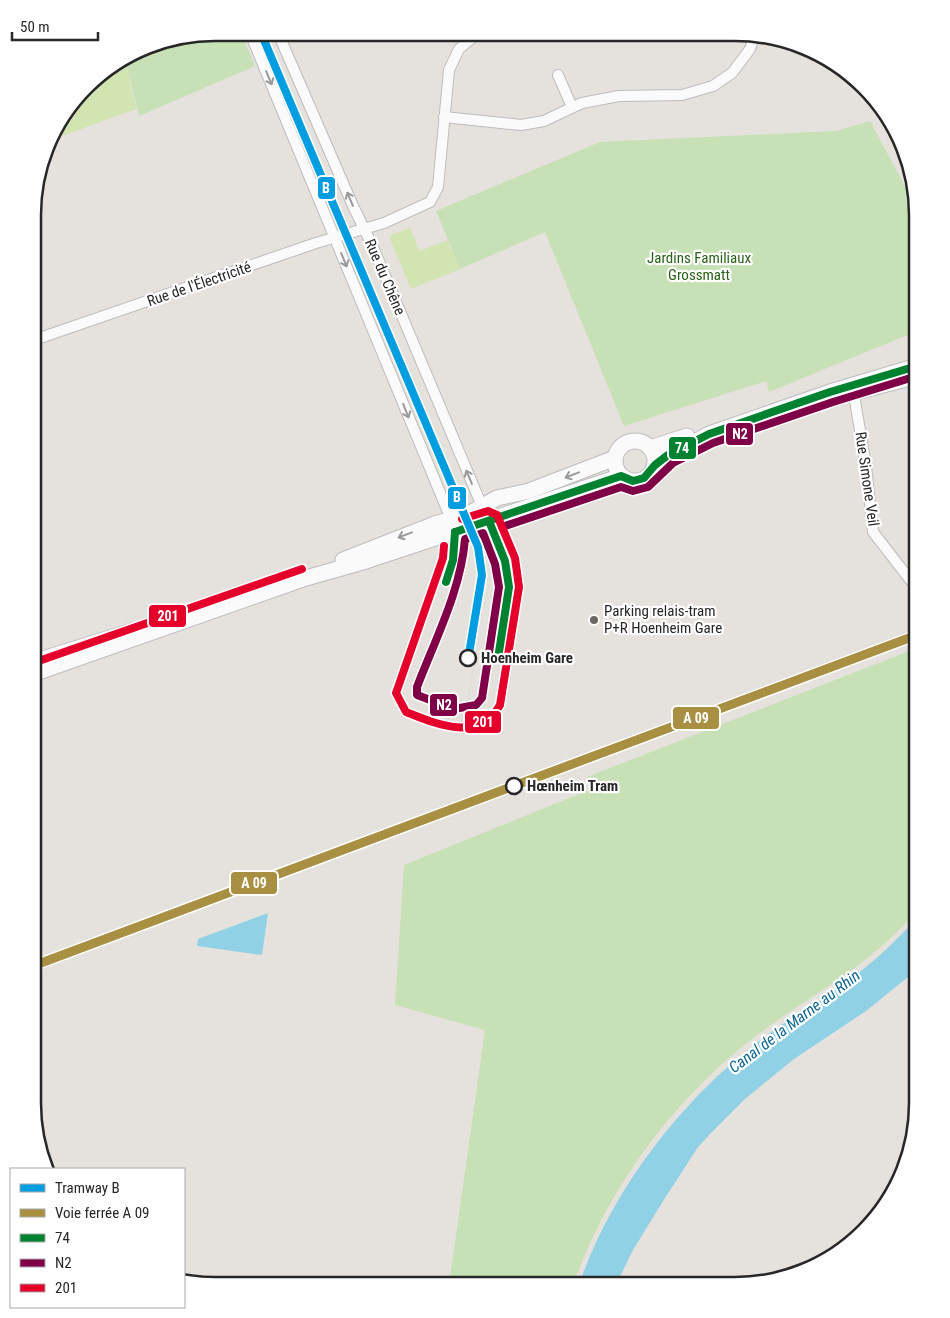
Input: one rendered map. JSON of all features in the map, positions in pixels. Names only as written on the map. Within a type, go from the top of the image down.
[{"type":"main road","points":[[655,464],[650,448],[639,441],[626,442],[616,452],[614,458],[615,465],[621,476],[633,481],[644,478],[655,464],[708,434],[830,392],[909,368]]},
{"type":"main road","points":[[650,448],[695,434],[708,434]]},
{"type":"main road","points":[[41,671],[306,578],[366,561],[453,526],[482,506],[498,498],[529,492],[614,458]]},
{"type":"main road","points":[[453,526],[489,521],[621,476]]},
{"type":"main road","points":[[41,659],[107,638],[180,621]]},
{"type":"street","name":"Rue du Chêne","points":[[254,42],[453,526]]},
{"type":"street","name":"Rue du Chêne","points":[[282,42],[489,521]]},
{"type":"street","name":"Rue de l'Électricité","points":[[41,338],[384,223],[430,202],[438,187],[449,70],[459,49],[468,42]]},
{"type":"street","points":[[444,117],[521,124],[544,121],[572,108],[619,96],[682,95],[713,86],[732,73],[750,49],[752,42]]},
{"type":"street","points":[[558,75],[572,108]]},
{"type":"street","points":[[708,434],[729,435],[854,395],[909,381]]},
{"type":"street","name":"Rue Simone Veil","points":[[854,395],[866,466],[873,532],[909,578]]},
{"type":"green space","points":[[203,42],[245,42],[255,66],[139,116],[126,65],[148,54],[181,45]]},
{"type":"green space","points":[[126,65],[136,109],[60,137],[70,118],[84,100],[100,84]]},
{"type":"green space","name":"Jardins Familiaux Grossmatt","points":[[870,121],[906,189],[909,215],[909,334],[769,392],[766,381],[624,426],[545,232],[460,269],[436,211],[600,142],[836,131]]},
{"type":"green space","points":[[410,228],[420,251],[447,240],[460,269],[411,289],[390,239],[391,235]]},
{"type":"green space","points":[[909,651],[908,920],[859,965],[748,1042],[692,1093],[667,1122],[622,1183],[587,1250],[576,1277],[450,1277],[485,1030],[395,1005],[404,865],[589,790],[587,777]]},
{"type":"water","points":[[268,913],[262,955],[197,946],[198,939]]},
{"type":"water","name":"Canal de la Marne au Rhin","points":[[908,927],[908,977],[866,1011],[794,1059],[746,1098],[710,1134],[698,1147],[665,1198],[633,1250],[620,1277],[582,1277],[592,1251],[628,1185],[649,1154],[698,1095],[753,1046],[862,970]]},
{"type":"tram line","name":"B","points":[[265,42],[478,547],[482,575],[468,660]]},
{"type":"tram line","points":[[456,736],[466,708],[475,659]]},
{"type":"transit line","name":"74","points":[[455,532],[621,476],[633,481],[644,478],[655,465],[668,455],[709,434],[830,392],[909,368]]},
{"type":"transit line","name":"N2","points":[[502,527],[621,487],[633,491],[648,487],[673,463],[713,443],[909,379]]},
{"type":"transit line","name":"201","points":[[444,546],[443,558],[396,693],[406,712],[431,722],[457,727],[469,727],[481,724],[500,705],[519,587],[515,558],[497,515],[488,511],[462,519]]},
{"type":"transit line","name":"74","points":[[489,521],[505,561],[509,587],[499,652]]},
{"type":"transit line","name":"74","points":[[446,582],[453,560],[455,532]]},
{"type":"transit line","name":"N2","points":[[483,533],[495,564],[499,587],[482,698],[476,705],[454,709],[417,695],[417,687],[453,596],[463,558],[465,539],[483,533]]},
{"type":"transit line","name":"201","points":[[41,660],[302,569]]},
{"type":"transit line","points":[[41,963],[909,638]]},
{"type":"place","name":"Parking relais-tram P+R Hoenheim Gare","points":[[594,620]]},
{"type":"place","name":"Hoenheim Gare","points":[[468,658]]},
{"type":"place","name":"Hœnheim Tram","points":[[514,786]]}]
